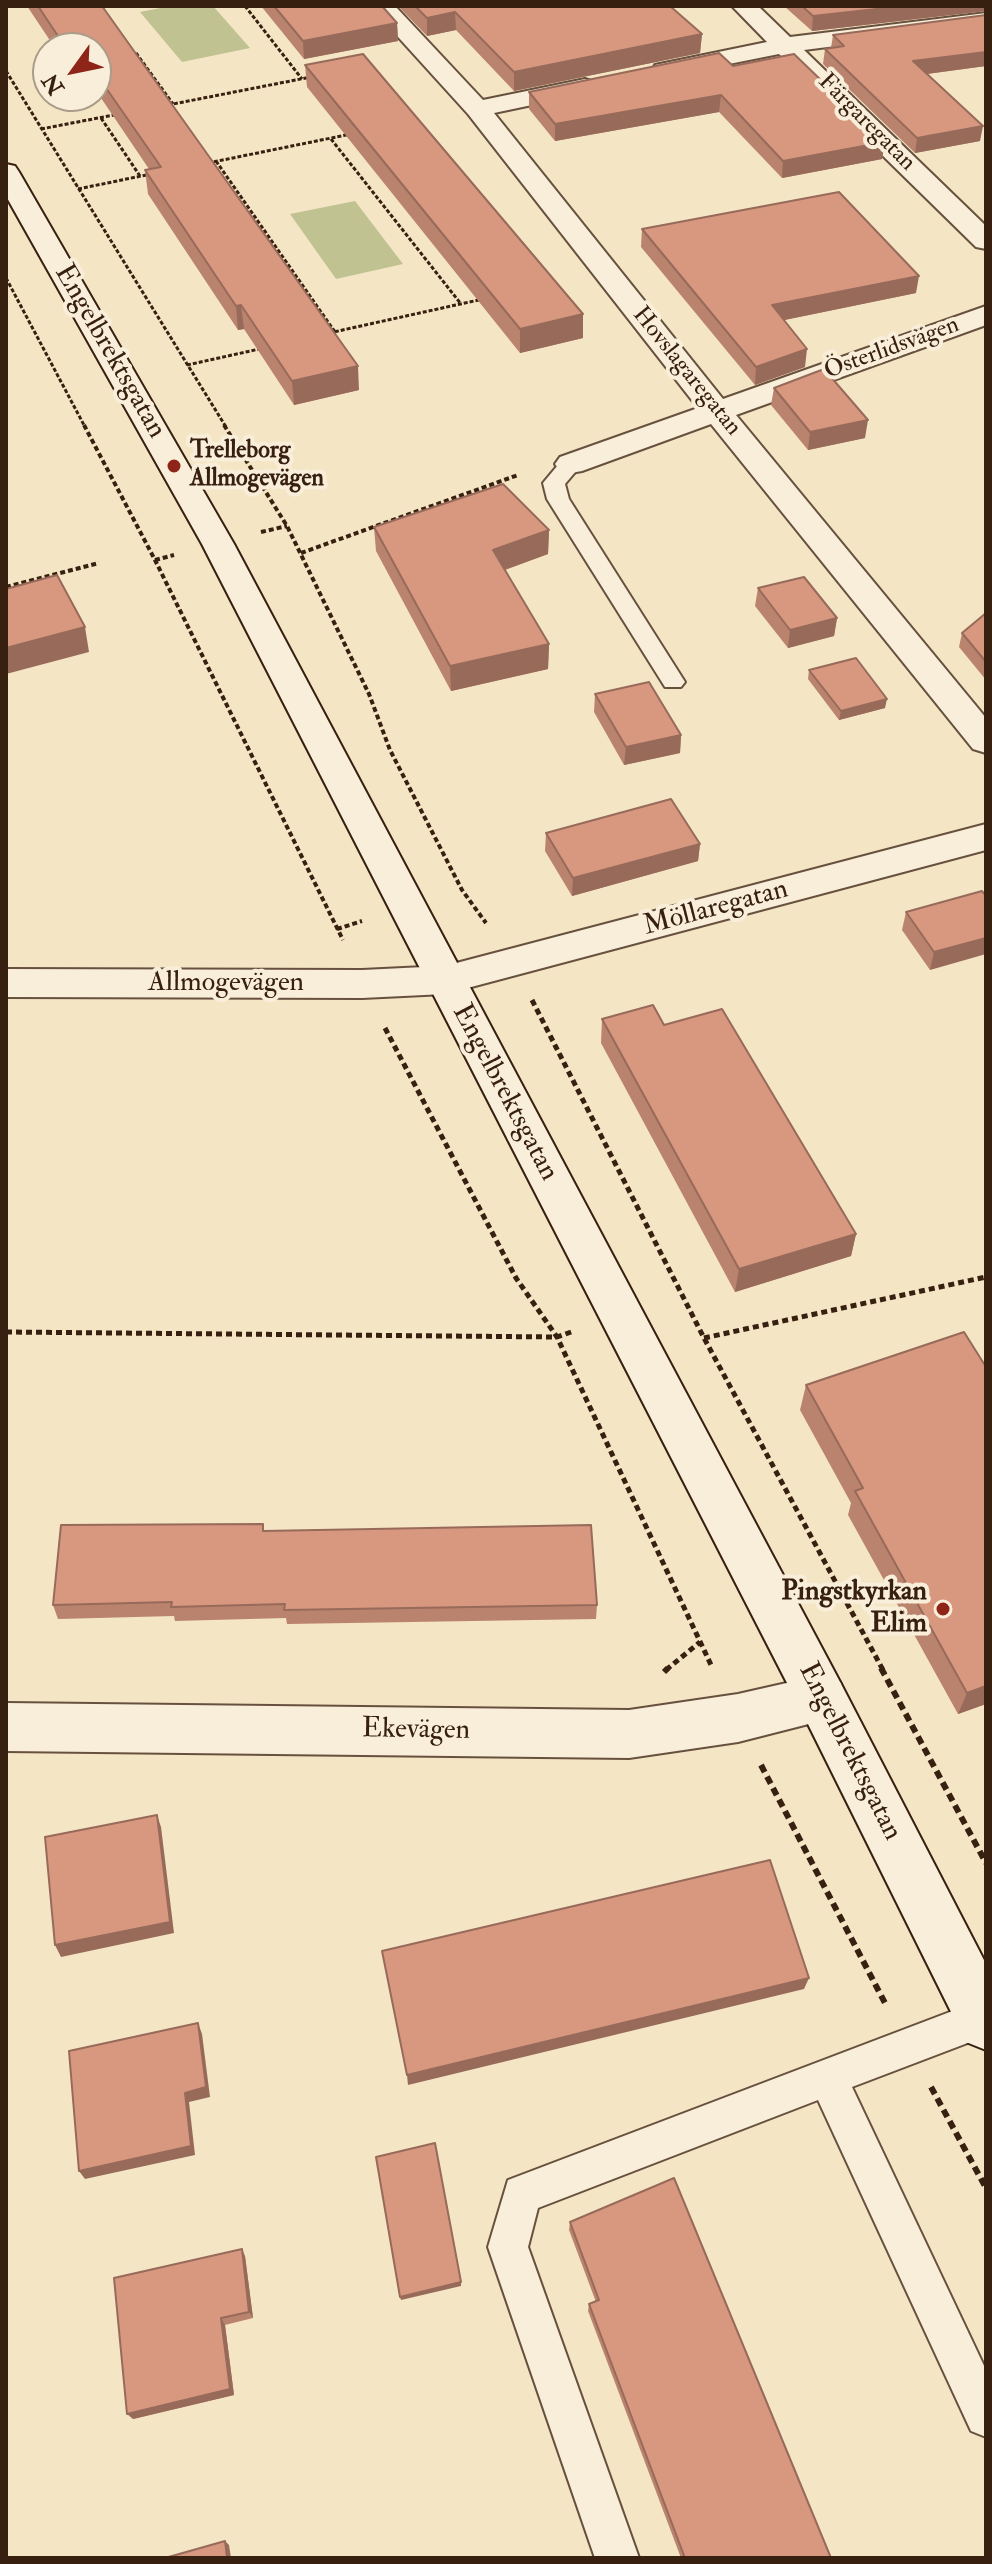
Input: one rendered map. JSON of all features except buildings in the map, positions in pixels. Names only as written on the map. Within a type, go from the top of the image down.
[{"type":"street","name":"Hovslagaregatan","points":[[382,6],[477,109],[717,412],[986,741]]},
{"type":"street","name":"Färgaregatan","points":[[744,6],[986,241]]},
{"type":"street","points":[[647,74],[786,45],[986,20]]},
{"type":"street","points":[[477,109],[616,80]]},
{"type":"street","name":"Engelbrektsgatan","points":[[6,172],[16,209],[218,544],[822,1699],[985,2020]]},
{"type":"street","name":"Österlidsvägen","points":[[571,464],[986,315]]},
{"type":"street","name":"Möllaregatan","points":[[445,980],[986,837]]},
{"type":"street","name":"Allmogevägen","points":[[6,983],[362,984],[445,980]]},
{"type":"street","name":"Ekevägen","points":[[6,1727],[629,1734],[738,1718],[822,1699]]},
{"type":"lane","points":[[571,464],[554,483],[558,499],[673,682]]},
{"type":"lane","points":[[617,2558],[508,2247],[522,2194],[985,2020]]},
{"type":"lane","points":[[828,2078],[986,2416]]},
{"type":"path","points":[[245,6],[302,79]]},
{"type":"path","points":[[128,43],[173,104]]},
{"type":"path","points":[[158,107],[316,76]]},
{"type":"path","points":[[41,129],[130,112]]},
{"type":"path","points":[[101,118],[140,176]]},
{"type":"path","points":[[201,164],[357,133]]},
{"type":"path","points":[[331,139],[461,304]]},
{"type":"path","points":[[216,161],[335,332]]},
{"type":"path","points":[[78,189],[155,173]]},
{"type":"path","points":[[6,278],[155,560],[362,984],[516,1278],[557,1337],[6,1332]]},
{"type":"path","points":[[320,335],[490,297]]},
{"type":"path","points":[[187,365],[276,345]]},
{"type":"path","points":[[209,458],[239,451]]},
{"type":"path","points":[[301,553],[545,465],[571,464]]},
{"type":"path","points":[[6,587],[99,563]]},
{"type":"path","points":[[704,1338],[986,1277]]},
{"type":"green space","points":[[171,6],[213,6],[250,48],[182,62],[140,12]]},
{"type":"green space","points":[[355,201],[403,264],[336,279],[290,214]]},
{"type":"place","name":"Trelleborg Allmogevägen","points":[[174,466]]},
{"type":"place","name":"Pingstkyrkan Elim","points":[[943,1609]]}]
